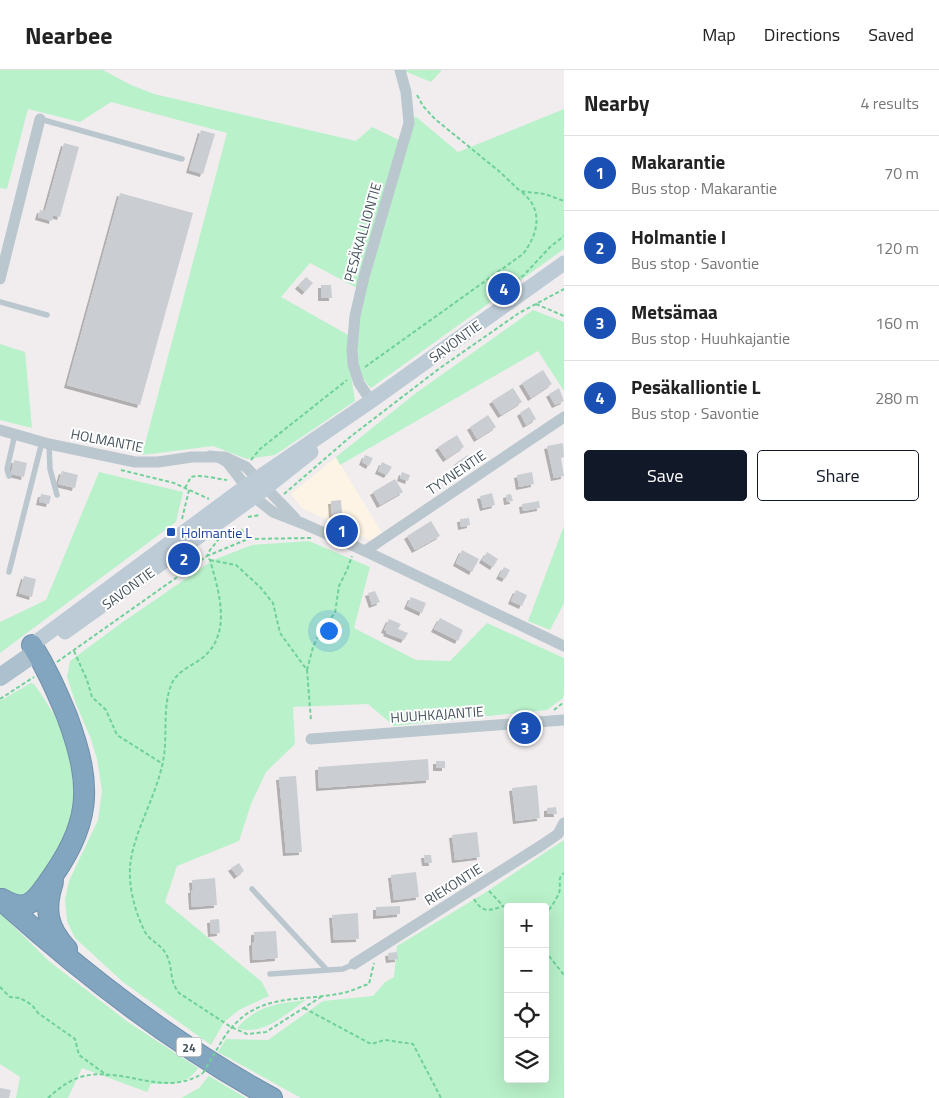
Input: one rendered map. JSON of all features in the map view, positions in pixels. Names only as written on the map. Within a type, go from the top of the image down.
[{"type":"highway","points":[[0,899],[17,906],[29,904],[39,896],[57,870],[76,836],[84,803],[83,768],[71,728],[28,653]]},
{"type":"highway","points":[[57,870],[48,899],[48,910],[52,927],[64,946],[108,991]]},
{"type":"highway","name":"24","points":[[0,899],[60,953],[108,991],[199,1054],[272,1098]]},
{"type":"main road","name":"SAVONTIE","points":[[0,677],[28,653],[251,485],[564,263]]},
{"type":"main road","name":"SAVONTIE","points":[[0,667],[28,653]]},
{"type":"street","name":"PESÄKALLIONTIE","points":[[371,401],[356,374],[352,350],[355,316],[373,245],[409,123],[406,92],[400,70]]},
{"type":"street","points":[[0,279],[40,119]]},
{"type":"street","name":"TYYNENTIE","points":[[365,551],[564,418]]},
{"type":"street","name":"HOLMANTIE","points":[[0,430],[46,443],[134,462],[158,462],[210,456],[225,457],[246,467],[251,485]]},
{"type":"street","points":[[210,456],[218,457],[227,462],[251,485],[304,524],[564,646]]},
{"type":"street","name":"HUUHKAJANTIE","points":[[311,739],[564,720]]},
{"type":"street","name":"RIEKONTIE","points":[[354,964],[542,845],[558,834],[564,823]]},
{"type":"lane","points":[[40,119],[182,159]]},
{"type":"lane","points":[[0,302],[47,315]]},
{"type":"lane","points":[[9,476],[7,469],[15,434]]},
{"type":"lane","points":[[46,443],[57,495]]},
{"type":"lane","points":[[10,572],[46,443]]},
{"type":"lane","points":[[252,889],[327,970]]},
{"type":"lane","points":[[270,974],[343,969],[354,964]]},
{"type":"path","points":[[246,467],[260,448],[356,374],[523,254],[533,239],[537,226],[534,206],[529,197],[434,119],[419,101],[415,90]]},
{"type":"path","points":[[520,191],[545,194],[564,202]]},
{"type":"path","points":[[491,277],[504,289],[524,274],[564,236]]},
{"type":"path","points":[[536,304],[564,316]]},
{"type":"path","points":[[117,469],[174,483],[213,500]]},
{"type":"path","points":[[185,488],[192,478],[197,476],[215,480],[231,480],[251,485]]},
{"type":"path","points":[[182,523],[189,490]]},
{"type":"path","points":[[241,529],[248,539]]},
{"type":"path","points":[[314,538],[248,539],[207,556],[210,560],[219,592],[220,635],[216,644],[205,656],[180,674],[173,682],[168,701],[163,764],[130,860],[131,884],[136,911],[144,932],[163,949],[167,956],[174,986],[179,993],[232,1027],[247,1034],[266,1032],[324,995]]},
{"type":"path","points":[[311,721],[307,670],[313,647],[321,630],[335,613],[339,586],[352,556]]},
{"type":"path","points":[[184,559],[192,567]]},
{"type":"path","points":[[210,560],[236,565],[260,587],[273,603],[280,632],[307,670]]},
{"type":"path","points":[[74,650],[87,680],[92,698],[106,710],[117,735],[163,764]]},
{"type":"path","points":[[549,909],[560,892],[559,883],[561,875],[564,873]]},
{"type":"path","points":[[470,891],[478,907],[490,910],[503,906],[482,883]]},
{"type":"path","points":[[198,1078],[203,1073],[223,1039],[244,1014],[268,1004],[348,992],[368,984],[378,948]]},
{"type":"path","points":[[549,956],[564,975]]},
{"type":"path","points":[[0,987],[10,997],[20,998],[32,1005],[38,1013],[75,1039],[79,1055],[108,1076]]},
{"type":"path","points":[[304,1008],[370,1044],[385,1040],[413,1044],[441,1098]]},
{"type":"path","points":[[48,1098],[70,1081],[86,1076],[108,1076],[127,1082]]},
{"type":"shaded area","points":[[336,457],[382,533],[371,541],[302,508],[291,494]]},
{"type":"green space","points":[[0,70],[103,70],[131,85],[154,94],[356,141],[372,127],[401,141],[357,288],[310,263],[281,297],[350,336],[348,355],[355,401],[275,455],[247,459],[213,446],[142,455],[227,133],[111,102],[80,122],[28,109],[7,189],[0,188]]},
{"type":"green space","points":[[402,70],[442,70],[431,82]]},
{"type":"green space","points":[[564,109],[564,249],[371,388],[363,378],[356,357],[357,331],[375,251],[415,116],[458,152]]},
{"type":"green space","points":[[533,310],[564,322],[564,391],[538,351],[340,465],[336,457],[416,393]]},
{"type":"green space","points":[[0,344],[25,352],[32,428],[0,420]]},
{"type":"green space","points":[[99,472],[183,492],[176,522],[0,653],[0,622],[46,600]]},
{"type":"green space","points":[[564,526],[564,603],[550,630],[528,621]]},
{"type":"green space","points":[[309,541],[370,567],[354,628],[416,660],[450,661],[487,623],[564,658],[564,694],[563,698],[547,710],[394,726],[368,704],[293,707],[295,744],[266,772],[251,804],[239,841],[177,866],[165,902],[262,982],[269,996],[239,1010],[224,1022],[211,1045],[123,982],[75,938],[67,921],[65,900],[69,881],[98,820],[102,791],[97,759],[91,739],[67,677],[70,661],[213,560],[252,545]]},
{"type":"green space","points":[[31,683],[34,684],[41,694],[61,726],[75,769],[75,803],[67,837],[29,898],[7,894],[0,887],[0,701]]},
{"type":"green space","points":[[564,840],[564,1098],[301,1098],[218,1052],[226,1039],[268,1040],[323,1001],[373,996],[385,982],[394,977],[397,946],[483,894]]},
{"type":"green space","points":[[0,913],[50,962],[128,1022],[198,1068],[194,1074],[183,1081],[151,1084],[147,1092],[82,1068],[68,1098],[16,1098],[20,1077],[0,1064]]},
{"type":"green space","points":[[306,1000],[265,1027],[247,1030],[237,1028],[252,1014],[260,1010]]},
{"type":"green space","points":[[209,1076],[246,1098],[181,1098],[199,1088]]},
{"type":"building","points":[[201,130],[215,134],[203,174],[189,170]]},
{"type":"building","points":[[64,143],[79,147],[60,217],[53,215],[52,221],[38,217],[40,210],[45,211]]},
{"type":"building","points":[[120,193],[193,213],[140,405],[67,385]]},
{"type":"building","points":[[306,277],[313,283],[305,292],[298,286]]},
{"type":"building","points":[[321,285],[331,285],[332,298],[321,298]]},
{"type":"building","points":[[543,370],[552,384],[531,398],[522,383]]},
{"type":"building","points":[[513,388],[522,402],[501,415],[492,401]]},
{"type":"building","points":[[559,388],[564,401],[555,405],[549,394]]},
{"type":"building","points":[[529,407],[536,419],[526,425],[520,413]]},
{"type":"building","points":[[488,415],[496,427],[477,439],[470,427]]},
{"type":"building","points":[[457,435],[464,447],[446,459],[438,447]]},
{"type":"building","points":[[563,443],[564,457],[561,458],[564,476],[554,478],[547,446]]},
{"type":"building","points":[[365,455],[373,458],[369,466],[362,462]]},
{"type":"building","points":[[468,455],[473,461],[462,469],[457,462]]},
{"type":"building","points":[[14,460],[27,463],[24,477],[11,474]]},
{"type":"building","points":[[382,462],[392,467],[387,475],[378,471]]},
{"type":"building","points":[[62,471],[78,475],[75,488],[58,484]]},
{"type":"building","points":[[402,472],[410,475],[408,481],[400,478]]},
{"type":"building","points":[[532,472],[534,484],[519,487],[517,475]]},
{"type":"building","points":[[395,479],[403,492],[380,505],[373,492]]},
{"type":"building","points":[[492,493],[495,505],[483,508],[480,496]]},
{"type":"building","points":[[41,494],[51,496],[49,504],[39,502]]},
{"type":"building","points":[[511,494],[513,501],[507,502],[506,495]]},
{"type":"building","points":[[341,500],[342,514],[332,515],[331,501]]},
{"type":"building","points":[[539,501],[540,508],[523,511],[522,504]]},
{"type":"building","points":[[469,518],[470,525],[461,527],[460,519]]},
{"type":"building","points":[[431,521],[440,536],[415,550],[407,536]]},
{"type":"building","points":[[462,550],[479,559],[472,572],[456,563]]},
{"type":"building","points":[[487,552],[498,559],[493,567],[482,560]]},
{"type":"building","points":[[504,567],[510,570],[505,579],[499,576]]},
{"type":"building","points":[[24,576],[36,579],[32,597],[19,593]]},
{"type":"building","points":[[516,590],[527,595],[522,606],[511,601]]},
{"type":"building","points":[[375,591],[380,602],[372,605],[368,593]]},
{"type":"building","points":[[411,597],[426,603],[422,613],[407,606]]},
{"type":"building","points":[[440,618],[463,630],[458,641],[434,629]]},
{"type":"building","points":[[389,619],[401,624],[398,629],[408,633],[404,640],[386,633],[387,631],[384,630]]},
{"type":"building","points":[[428,759],[429,780],[319,788],[318,767]]},
{"type":"building","points":[[436,761],[445,761],[445,768],[436,768]]},
{"type":"building","points":[[296,776],[302,852],[286,853],[279,777]]},
{"type":"building","points":[[537,785],[540,818],[516,821],[512,788]]},
{"type":"building","points":[[556,807],[557,814],[547,814],[547,808]]},
{"type":"building","points":[[477,832],[480,857],[455,860],[452,835]]},
{"type":"building","points":[[424,855],[431,855],[432,863],[425,863]]},
{"type":"building","points":[[239,863],[244,871],[237,876],[231,868]]},
{"type":"building","points":[[416,872],[419,897],[394,900],[391,875]]},
{"type":"building","points":[[215,878],[217,905],[192,907],[192,880]]},
{"type":"building","points":[[400,906],[400,914],[376,916],[376,907]]},
{"type":"building","points":[[358,913],[359,939],[334,940],[332,915]]},
{"type":"building","points":[[219,919],[220,933],[211,934],[210,920]]},
{"type":"building","points":[[276,931],[278,958],[253,960],[252,943],[254,942],[254,932]]},
{"type":"building","points":[[397,952],[398,959],[389,960],[388,953]]},
{"type":"building","points":[[0,1088],[11,1090],[9,1098],[0,1098]]},
{"type":"place","name":"Pesäkalliontie L","points":[[504,289]]},
{"type":"place","name":"Makarantie","points":[[342,531]]},
{"type":"place","name":"Holmantie L","points":[[171,532]]},
{"type":"place","name":"Holmantie I","points":[[184,559]]},
{"type":"place","name":"Metsämaa","points":[[525,728]]}]
